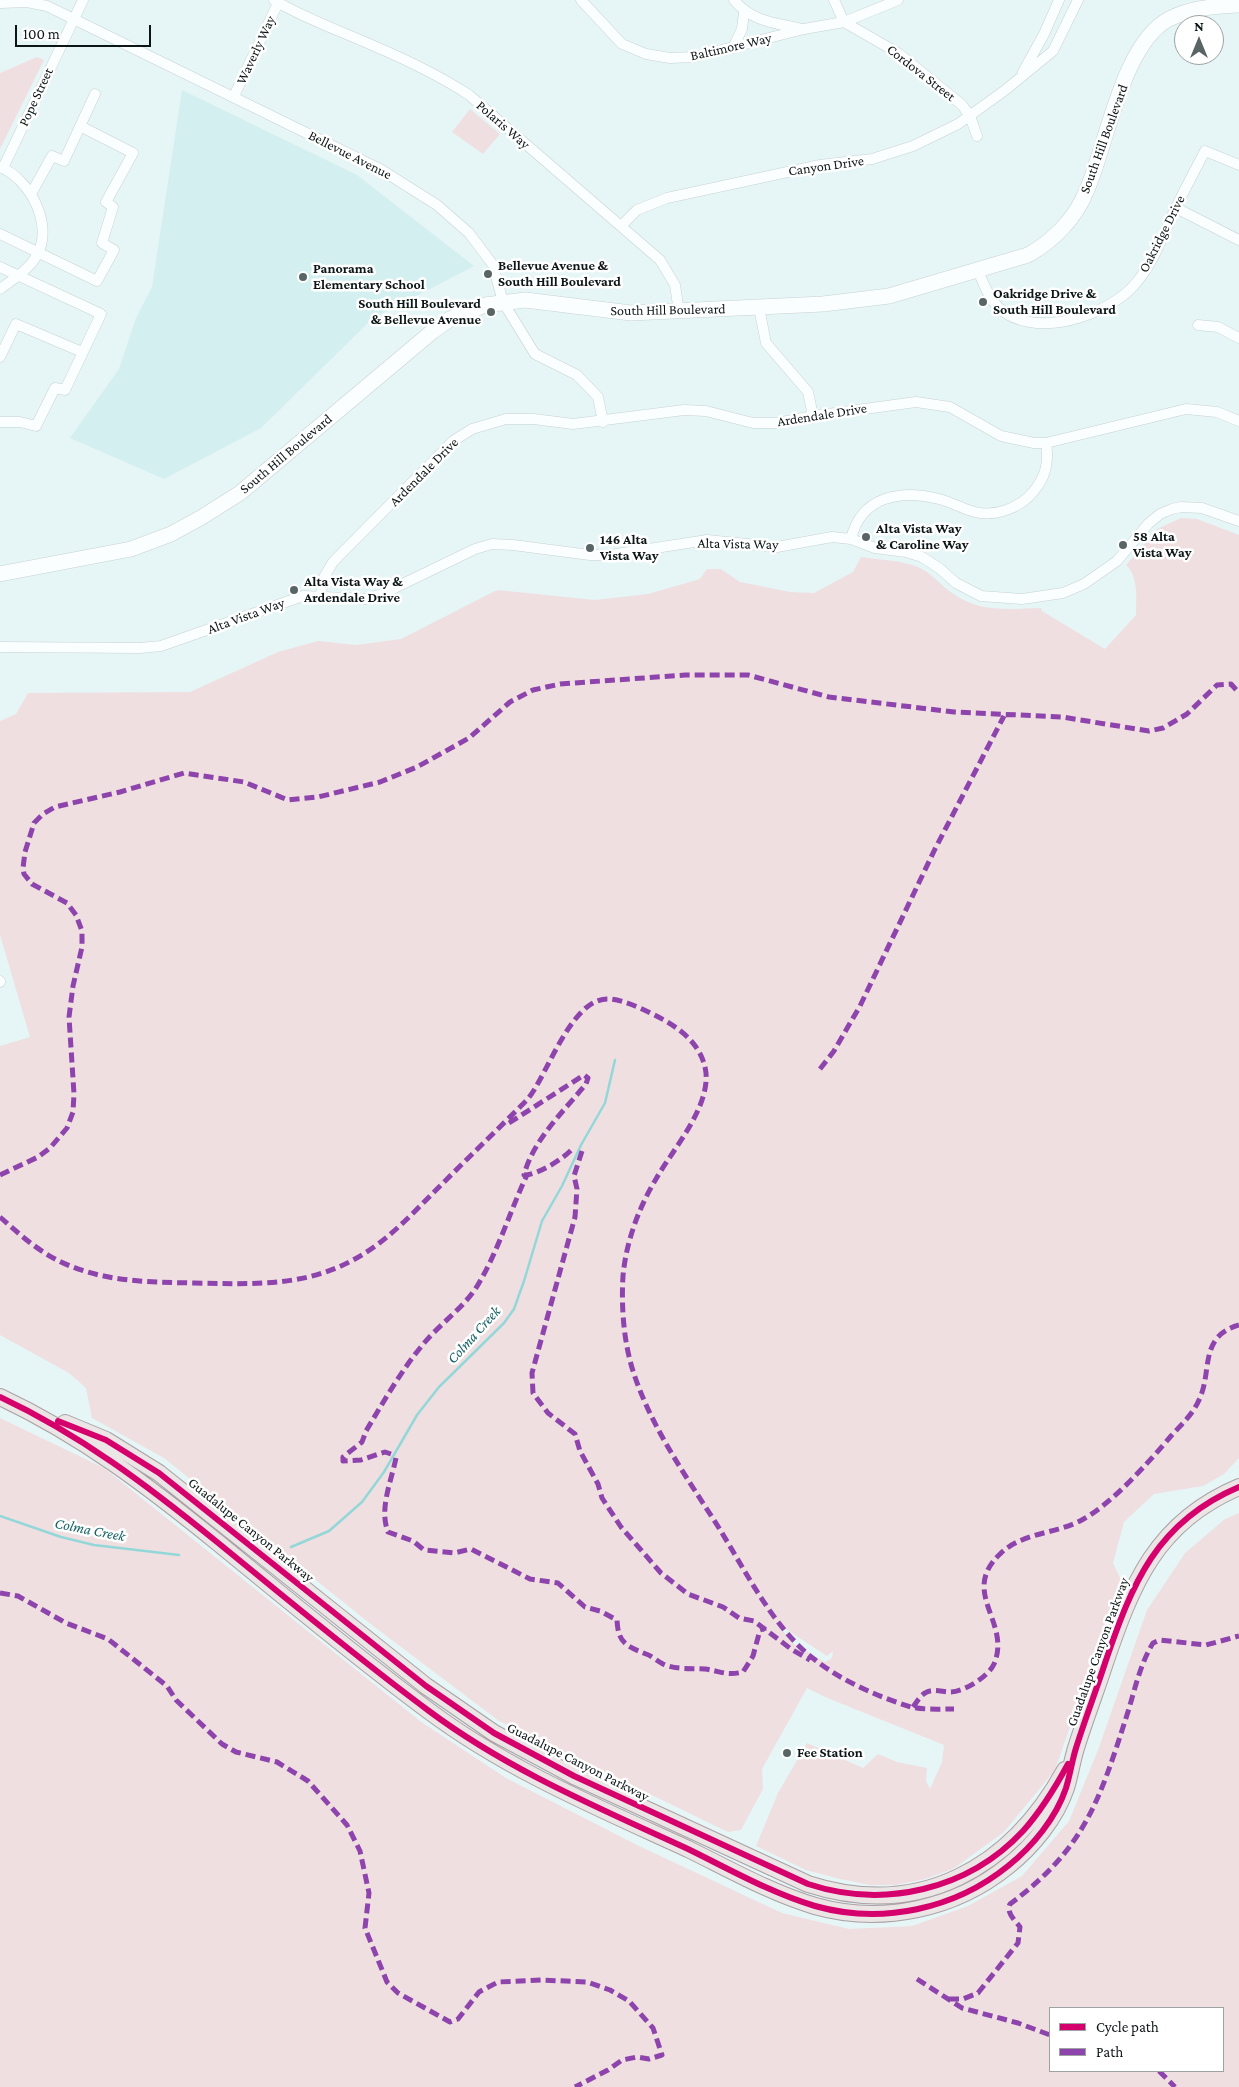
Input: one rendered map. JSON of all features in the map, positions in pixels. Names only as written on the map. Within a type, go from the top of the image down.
[{"type":"main road","name":"Guadalupe Canyon Parkway","points":[[0,1397],[36,1414],[98,1436],[142,1461],[174,1484],[426,1686],[467,1716],[530,1754],[808,1884],[836,1892],[866,1895],[895,1894],[922,1890],[957,1878],[994,1856],[1023,1831],[1042,1808],[1075,1752]]},
{"type":"main road","name":"Guadalupe Canyon Parkway","points":[[36,1414],[124,1469],[414,1700],[471,1740],[524,1771],[766,1886],[814,1905],[845,1912],[876,1914],[928,1907],[963,1894],[1009,1865],[1045,1828],[1063,1797],[1075,1752],[1123,1612],[1143,1569],[1161,1544],[1189,1517],[1214,1500],[1239,1487]]},
{"type":"street","name":"Pope Street","points":[[1,168],[72,18],[83,0]]},
{"type":"street","name":"Baltimore Way","points":[[581,0],[622,44],[646,54],[670,58],[694,57],[804,29],[844,22],[898,0]]},
{"type":"street","points":[[734,0],[744,12],[767,21],[804,29]]},
{"type":"street","points":[[834,0],[844,22]]},
{"type":"street","name":"Canyon Drive","points":[[1020,77],[1044,34],[1059,0]]},
{"type":"street","name":"Canyon Drive","points":[[621,226],[637,210],[667,198],[820,165],[872,160],[913,146],[970,116],[1053,51],[1078,0]]},
{"type":"street","name":"Waverly Way","points":[[234,96],[276,1]]},
{"type":"street","name":"Polaris Way","points":[[276,1],[355,39],[373,45],[452,84],[469,95],[651,251],[668,271],[675,285],[679,312]]},
{"type":"street","name":"Bellevue Avenue","points":[[0,4],[26,2],[46,6],[234,96],[380,169],[437,204],[469,233],[492,265],[503,302],[535,354],[577,375],[598,397],[603,422]]},
{"type":"street","name":"South Hill Boulevard","points":[[0,574],[131,549],[171,534],[240,493],[433,331],[467,312],[503,302],[545,301],[631,313],[759,308],[889,296],[1028,256],[1045,246],[1059,233],[1086,193],[1130,65],[1152,32],[1168,20],[1205,6],[1239,5]]},
{"type":"street","points":[[733,48],[742,29],[744,12]]},
{"type":"street","name":"Cordova Street","points":[[844,22],[898,53],[962,105],[970,116],[977,136]]},
{"type":"street","points":[[31,194],[52,156],[64,161],[95,94]]},
{"type":"street","points":[[0,234],[98,281],[114,250],[102,243],[114,207],[106,202],[133,153],[80,126]]},
{"type":"street","name":"Oakridge Drive","points":[[978,271],[992,300],[1010,315],[1035,324],[1064,322],[1106,306],[1136,283],[1156,251],[1205,151],[1239,165]]},
{"type":"street","points":[[0,289],[31,264],[38,253],[43,229],[39,211],[31,194],[20,180],[1,168]]},
{"type":"street","points":[[1176,208],[1239,240]]},
{"type":"street","points":[[0,267],[101,314],[64,390],[55,388],[36,426],[20,422],[0,422]]},
{"type":"street","points":[[759,308],[766,343],[808,392],[813,416]]},
{"type":"street","points":[[0,357],[16,324],[82,352]]},
{"type":"street","points":[[1198,325],[1218,327],[1239,338]]},
{"type":"street","name":"Ardendale Drive","points":[[322,595],[323,579],[333,562],[445,448],[462,435],[482,425],[506,419],[534,419],[573,424],[603,422],[684,410],[706,411],[742,421],[777,424],[813,416],[902,402],[932,402],[958,410],[1001,436],[1023,442],[1046,443],[1186,409],[1212,411],[1239,421]]},
{"type":"street","points":[[851,539],[855,525],[862,513],[874,504],[889,498],[930,497],[982,513],[999,512],[1010,508],[1031,495],[1039,485],[1049,459],[1046,443]]},
{"type":"street","name":"Alta Vista Way","points":[[0,647],[140,648],[161,646],[286,600],[303,596],[322,595],[366,599],[382,594],[475,549],[492,544],[512,545],[582,556],[610,555],[707,540],[777,547],[832,537],[851,539],[875,548],[906,552],[922,557],[939,568],[956,583],[981,596],[1022,599],[1063,594],[1084,584],[1117,562],[1148,524],[1160,514],[1172,509],[1181,507],[1202,508],[1239,521]]},
{"type":"shaded area","points":[[37,57],[44,60],[0,149],[0,73]]},
{"type":"shaded area","name":"Panorama Elementary School","points":[[182,90],[357,175],[474,266],[372,319],[261,428],[164,479],[70,438],[119,369],[136,318],[152,287]]},
{"type":"shaded area","points":[[470,109],[500,134],[483,154],[452,132]]},
{"type":"shaded area","points":[[1181,518],[1197,519],[1239,535],[1239,1458],[1224,1474],[1203,1486],[1154,1494],[1124,1522],[1113,1563],[1121,1580],[1055,1770],[1004,1832],[953,1869],[925,1879],[896,1885],[870,1885],[806,1870],[756,1846],[778,1793],[807,1743],[863,1768],[878,1754],[897,1762],[927,1768],[926,1781],[930,1789],[942,1762],[944,1745],[807,1688],[762,1769],[763,1789],[741,1830],[728,1832],[499,1721],[368,1622],[164,1458],[92,1418],[86,1388],[69,1373],[0,1335],[0,1046],[30,1037],[0,935],[0,721],[16,714],[28,693],[190,692],[278,652],[318,641],[356,645],[401,639],[497,590],[595,600],[648,594],[700,579],[707,569],[721,569],[740,582],[790,592],[814,593],[853,572],[861,557],[918,567],[928,572],[952,593],[973,604],[995,608],[1041,608],[1042,611],[1105,649],[1136,615],[1135,582],[1126,565],[1157,529]],"holes":[[[775,1622],[827,1656],[833,1651],[832,1658],[825,1662],[794,1644]]]},
{"type":"shaded area","points":[[0,1418],[104,1468],[420,1721],[506,1778],[639,1846],[782,1913],[849,1929],[912,1926],[968,1906],[1022,1876],[1069,1821],[1098,1750],[1147,1610],[1185,1553],[1225,1519],[1239,1513],[1239,2087],[0,2087]]},
{"type":"waterway","name":"Colma Creek","points":[[291,1547],[329,1531],[362,1502],[384,1472],[417,1415],[439,1387],[504,1323],[514,1309],[542,1221],[605,1103],[615,1060]]},
{"type":"waterway","name":"Colma Creek","points":[[0,1516],[61,1537],[94,1545],[179,1555]]},
{"type":"marked path","points":[[0,1175],[38,1157],[50,1148],[67,1128],[73,1112],[74,1094],[69,1017],[73,986],[82,947],[82,931],[76,915],[67,903],[32,884],[24,874],[23,868],[25,852],[34,823],[43,814],[55,807],[120,792],[184,773],[244,782],[288,800],[318,797],[380,782],[417,767],[469,738],[510,702],[533,690],[560,684],[685,675],[748,675],[829,697],[954,712],[1062,717],[1149,731],[1163,728],[1187,714],[1217,685],[1231,684],[1239,693]]},
{"type":"marked path","points":[[820,1069],[834,1051],[860,1006],[935,849],[1004,716]]},
{"type":"marked path","points":[[0,1217],[29,1242],[53,1258],[93,1274],[126,1280],[239,1284],[282,1282],[324,1273],[365,1253],[394,1231],[527,1100],[562,1039],[583,1010],[595,1002],[609,999],[630,1004],[658,1017],[686,1035],[697,1048],[706,1073],[702,1101],[688,1128],[650,1190],[634,1225],[627,1250],[622,1289],[624,1327],[631,1365],[643,1397],[672,1455],[761,1598],[786,1632],[824,1667],[860,1687],[911,1707],[954,1709]]},
{"type":"marked path","points":[[509,1123],[584,1075],[588,1078],[586,1084],[542,1138],[528,1162],[524,1175],[551,1165],[574,1147]]},
{"type":"marked path","points":[[582,1151],[574,1176],[577,1189],[575,1217],[532,1373],[533,1393],[548,1413],[575,1434],[580,1451],[598,1484],[602,1498],[621,1527],[661,1573],[688,1594],[723,1607],[739,1618],[754,1621],[791,1649],[810,1660]]},
{"type":"marked path","points":[[391,1454],[385,1452],[361,1460],[343,1461],[343,1457],[362,1442],[366,1431],[401,1374],[417,1352],[474,1291],[493,1257],[527,1175]]},
{"type":"marked path","points":[[913,1707],[921,1696],[928,1692],[934,1690],[957,1691],[976,1682],[987,1674],[994,1664],[998,1649],[997,1635],[985,1595],[984,1582],[989,1568],[1008,1547],[1028,1538],[1080,1521],[1104,1505],[1128,1483],[1194,1410],[1203,1389],[1212,1346],[1217,1338],[1226,1330],[1239,1325]]},
{"type":"marked path","points":[[396,1458],[385,1505],[388,1532],[413,1541],[424,1550],[454,1553],[471,1549],[530,1579],[558,1583],[585,1607],[600,1611],[617,1620],[619,1634],[624,1643],[663,1664],[678,1668],[705,1669],[727,1673],[743,1672],[753,1656],[760,1630],[766,1628]]},
{"type":"marked path","points":[[0,1593],[18,1596],[66,1623],[108,1639],[167,1686],[176,1700],[222,1744],[236,1752],[277,1762],[308,1781],[347,1825],[360,1851],[369,1893],[365,1928],[387,1982],[398,1993],[450,2022],[458,2019],[479,1992],[498,1982],[541,1980],[587,1982],[610,1990],[629,2001],[653,2028],[662,2055],[649,2059],[637,2057],[622,2060],[608,2070],[575,2087]]},
{"type":"marked path","points":[[949,1999],[963,1999],[978,1993],[1018,1943],[1020,1927],[1010,1913],[1010,1904],[1056,1864],[1086,1822],[1107,1775],[1140,1671],[1153,1643],[1160,1640],[1206,1645],[1239,1636]]},
{"type":"marked path","points":[[917,1979],[962,2008],[1018,2023],[1049,2035]]},
{"type":"marked path","points":[[1160,2072],[1175,2087]]},
{"type":"cycle path","points":[[0,1397],[58,1428],[113,1463],[191,1521],[402,1691],[490,1752],[555,1787],[688,1849],[766,1888],[815,1906],[866,1914],[892,1913],[917,1909],[941,1903],[965,1893],[987,1881],[1008,1866],[1043,1831],[1062,1799],[1076,1748],[1115,1634],[1137,1582],[1151,1558],[1167,1537],[1187,1518],[1211,1501],[1239,1487]]},
{"type":"cycle path","points":[[58,1421],[106,1440],[159,1473],[426,1686],[494,1733],[574,1776],[808,1884],[866,1895],[895,1894],[923,1889],[951,1880],[977,1868],[1001,1851],[1023,1831],[1047,1799],[1068,1764]]},
{"type":"place","name":"Bellevue Avenue & South Hill Boulevard","points":[[488,274]]},
{"type":"place","name":"Panorama Elementary School","points":[[303,277]]},
{"type":"place","name":"Oakridge Drive & South Hill Boulevard","points":[[983,302]]},
{"type":"place","name":"South Hill Boulevard & Bellevue Avenue","points":[[491,312]]},
{"type":"place","name":"Alta Vista Way & Caroline Way","points":[[866,537]]},
{"type":"place","name":"58 Alta Vista Way","points":[[1123,545]]},
{"type":"place","name":"146 Alta Vista Way","points":[[590,548]]},
{"type":"place","name":"Alta Vista Way & Ardendale Drive","points":[[294,590]]},
{"type":"place","name":"Fee Station","points":[[787,1753]]}]
